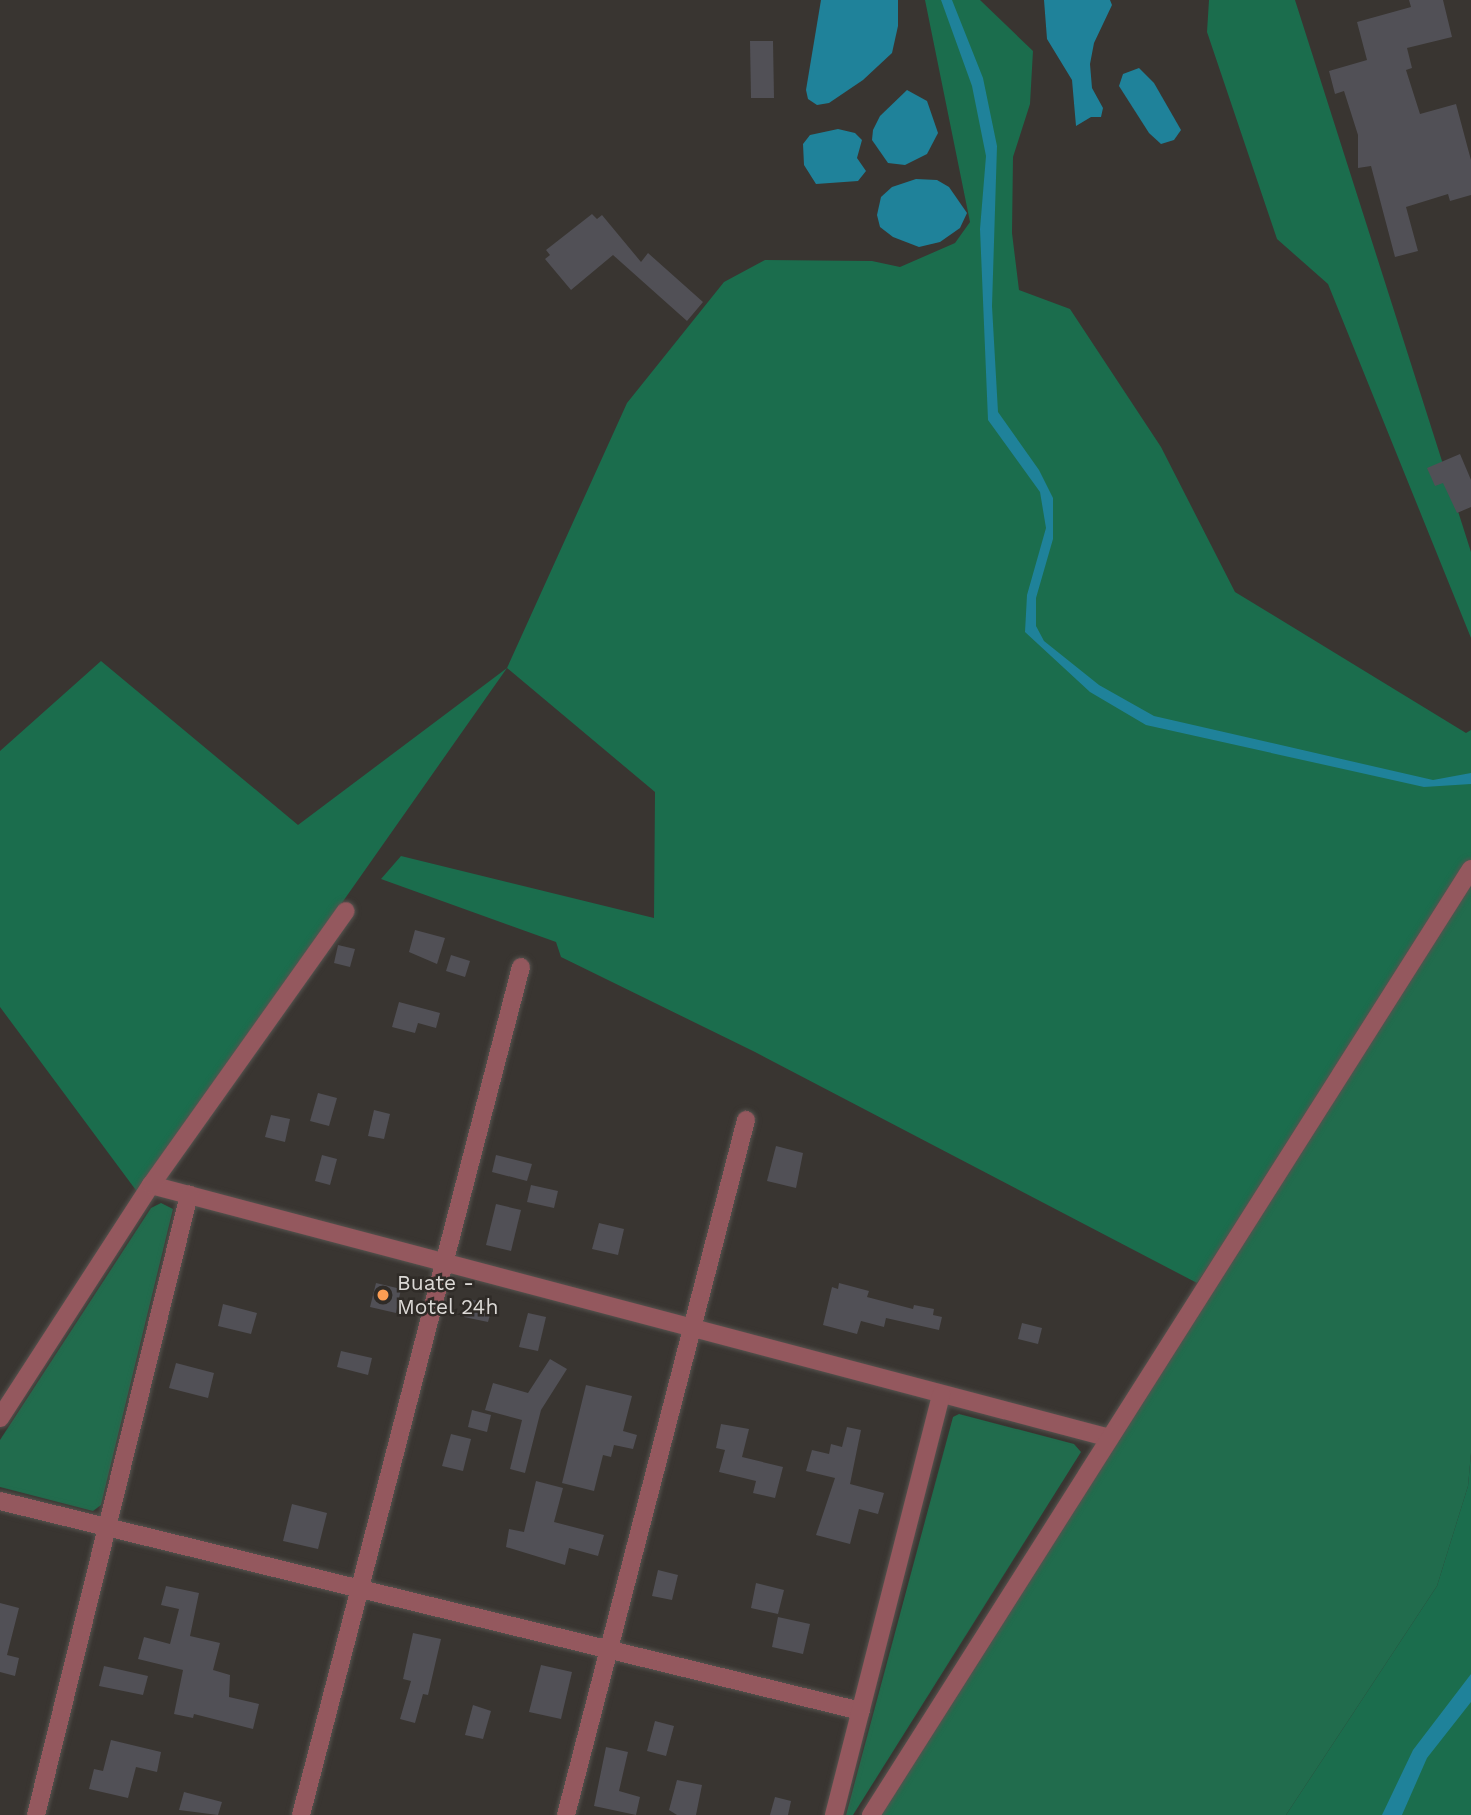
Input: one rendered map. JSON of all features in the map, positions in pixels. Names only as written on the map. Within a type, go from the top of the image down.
[{"type":"street","points":[[871,1815],[1106,1437],[1211,1281],[1471,869]]},
{"type":"street","points":[[0,1418],[152,1185],[346,911]]},
{"type":"street","points":[[301,1815],[521,967]]},
{"type":"street","points":[[566,1815],[746,1120]]},
{"type":"street","points":[[152,1185],[1106,1437]]},
{"type":"street","points":[[36,1815],[189,1195]]},
{"type":"street","points":[[834,1815],[941,1394]]},
{"type":"street","points":[[0,1501],[861,1711]]},
{"type":"green space","points":[[925,0],[980,0],[1033,51],[1030,104],[1013,157],[1012,233],[1019,290],[1070,309],[1161,447],[1235,592],[1466,733],[1471,730],[1471,877],[1197,1283],[755,1052],[561,957],[556,942],[381,879],[401,856],[654,918],[655,792],[507,668],[627,403],[724,282],[765,260],[872,261],[900,267],[955,243],[970,222]]},
{"type":"green space","points":[[1209,0],[1295,0],[1471,552],[1471,638],[1328,284],[1277,239],[1207,32]]},
{"type":"green space","points":[[101,661],[298,825],[507,668],[138,1193],[0,1007],[0,751]]},
{"type":"green space","points":[[1471,882],[1471,1453],[1468,1486],[1437,1586],[1286,1815],[879,1815]]},
{"type":"green space","points":[[161,1203],[173,1209],[101,1505],[93,1511],[0,1487],[0,1440],[151,1208]]},
{"type":"green space","points":[[959,1414],[1074,1444],[1081,1452],[853,1815],[846,1815],[953,1417]]},
{"type":"green space","points":[[1471,1453],[1471,1815],[1286,1815],[1437,1586],[1468,1486]]},
{"type":"water","points":[[821,0],[898,0],[898,26],[892,53],[863,80],[829,103],[817,105],[808,99],[806,90]]},
{"type":"water","points":[[941,0],[952,0],[983,78],[997,146],[992,306],[998,412],[1039,470],[1053,498],[1053,539],[1036,598],[1036,626],[1044,641],[1099,685],[1154,716],[1433,780],[1471,773],[1471,784],[1424,787],[1146,725],[1090,692],[1025,632],[1027,595],[1046,528],[1040,492],[988,420],[980,229],[986,156],[972,86]]},
{"type":"water","points":[[1044,0],[1110,0],[1112,5],[1094,43],[1090,64],[1092,88],[1103,108],[1101,117],[1091,117],[1076,126],[1072,80],[1047,39]]},
{"type":"water","points":[[1139,68],[1154,83],[1181,130],[1174,140],[1161,144],[1149,133],[1119,86],[1123,74]]},
{"type":"water","points":[[907,90],[927,101],[938,133],[927,154],[905,165],[888,163],[872,140],[873,130],[880,116]]},
{"type":"water","points":[[838,129],[855,133],[862,140],[857,158],[866,171],[858,181],[816,184],[804,165],[803,144],[810,135]]},
{"type":"water","points":[[916,179],[937,180],[949,187],[967,213],[960,228],[940,242],[919,247],[893,237],[880,227],[877,215],[881,197],[892,187]]},
{"type":"water","points":[[1471,1674],[1471,1702],[1427,1758],[1402,1815],[1382,1815],[1413,1750]]},
{"type":"building","points":[[1409,0],[1443,0],[1452,37],[1407,48],[1412,68],[1406,70],[1420,114],[1456,104],[1471,160],[1471,195],[1450,201],[1448,194],[1406,207],[1418,251],[1395,257],[1371,166],[1358,168],[1358,135],[1344,91],[1335,94],[1329,71],[1367,60],[1357,22],[1411,7]]},
{"type":"building","points":[[750,41],[773,41],[774,98],[751,98]]},
{"type":"building","points":[[592,214],[597,219],[602,215],[641,262],[648,253],[703,302],[687,321],[613,255],[571,290],[545,259],[550,255],[546,250]]},
{"type":"building","points":[[1460,454],[1471,480],[1471,507],[1457,513],[1443,483],[1435,486],[1427,468]]},
{"type":"building","points":[[415,930],[445,938],[437,964],[409,952]]},
{"type":"building","points":[[338,945],[355,949],[350,967],[334,963]]},
{"type":"building","points":[[451,955],[470,961],[465,977],[446,971]]},
{"type":"building","points":[[399,1002],[440,1013],[436,1028],[418,1023],[415,1033],[392,1027]]},
{"type":"building","points":[[318,1093],[337,1098],[329,1126],[310,1121]]},
{"type":"building","points":[[374,1110],[390,1114],[384,1139],[368,1136]]},
{"type":"building","points":[[271,1115],[290,1119],[285,1142],[265,1137]]},
{"type":"building","points":[[776,1146],[803,1153],[796,1188],[767,1181]]},
{"type":"building","points":[[322,1155],[337,1159],[330,1185],[315,1181]]},
{"type":"building","points":[[496,1155],[532,1164],[527,1181],[492,1172]]},
{"type":"building","points":[[531,1185],[558,1191],[554,1208],[527,1202]]},
{"type":"building","points":[[496,1204],[521,1210],[511,1251],[486,1245]]},
{"type":"building","points":[[599,1223],[624,1229],[618,1255],[592,1249]]},
{"type":"building","points":[[376,1283],[401,1289],[396,1313],[370,1307]]},
{"type":"building","points":[[839,1283],[869,1291],[867,1297],[913,1309],[914,1305],[934,1309],[933,1315],[942,1317],[939,1330],[886,1318],[884,1327],[861,1321],[857,1334],[823,1325],[832,1287],[838,1289]]},
{"type":"building","points":[[469,1299],[493,1304],[488,1322],[464,1317]]},
{"type":"building","points":[[223,1304],[257,1313],[251,1334],[218,1326]]},
{"type":"building","points":[[528,1313],[546,1317],[538,1351],[519,1347]]},
{"type":"building","points":[[1022,1323],[1042,1328],[1038,1344],[1018,1339]]},
{"type":"building","points":[[341,1351],[372,1358],[368,1375],[337,1367]]},
{"type":"building","points":[[550,1359],[567,1369],[541,1410],[525,1473],[510,1469],[522,1420],[485,1410],[493,1383],[528,1393]]},
{"type":"building","points":[[176,1363],[214,1373],[208,1398],[169,1388]]},
{"type":"building","points":[[586,1385],[632,1396],[623,1431],[637,1435],[633,1449],[614,1445],[611,1457],[603,1455],[594,1491],[562,1483]]},
{"type":"building","points":[[472,1410],[491,1415],[487,1432],[468,1427]]},
{"type":"building","points":[[721,1424],[749,1429],[742,1457],[783,1467],[775,1498],[753,1493],[756,1481],[719,1472],[725,1450],[716,1448]]},
{"type":"building","points":[[847,1427],[861,1430],[850,1484],[884,1493],[878,1514],[859,1509],[850,1544],[816,1535],[835,1478],[806,1471],[812,1450],[829,1454],[831,1444],[842,1447]]},
{"type":"building","points":[[451,1434],[471,1439],[463,1471],[442,1466]]},
{"type":"building","points":[[536,1481],[563,1488],[554,1522],[604,1535],[598,1556],[569,1548],[565,1565],[506,1547],[509,1529],[524,1532]]},
{"type":"building","points":[[292,1504],[327,1513],[318,1549],[283,1541]]},
{"type":"building","points":[[658,1570],[678,1575],[672,1600],[652,1596]]},
{"type":"building","points":[[756,1583],[784,1590],[778,1614],[751,1608]]},
{"type":"building","points":[[166,1586],[199,1593],[190,1636],[220,1643],[213,1670],[230,1675],[229,1697],[259,1704],[253,1729],[194,1714],[193,1718],[174,1714],[183,1670],[138,1659],[144,1637],[170,1644],[179,1609],[161,1605]]},
{"type":"building","points":[[0,1603],[19,1608],[7,1655],[19,1658],[15,1676],[0,1672]]},
{"type":"building","points":[[778,1617],[810,1624],[803,1654],[772,1647]]},
{"type":"building","points":[[413,1633],[441,1639],[428,1695],[423,1694],[415,1723],[400,1719],[411,1681],[403,1679]]},
{"type":"building","points":[[541,1665],[572,1672],[561,1719],[529,1712]]},
{"type":"building","points":[[104,1666],[148,1676],[143,1695],[99,1686]]},
{"type":"building","points":[[473,1705],[491,1711],[483,1739],[465,1735]]},
{"type":"building","points":[[655,1721],[674,1726],[666,1756],[647,1751]]},
{"type":"building","points":[[111,1740],[161,1752],[157,1772],[136,1767],[128,1798],[89,1789],[94,1769],[103,1771]]},
{"type":"building","points":[[606,1747],[628,1752],[619,1791],[640,1797],[636,1815],[594,1806]]},
{"type":"building","points":[[677,1780],[702,1785],[696,1815],[677,1815],[669,1810]]},
{"type":"building","points":[[184,1792],[222,1802],[218,1815],[179,1810]]},
{"type":"building","points":[[775,1797],[791,1801],[788,1815],[770,1815]]},
{"type":"place","name":"Buate - Motel 24h","points":[[383,1295]]}]
